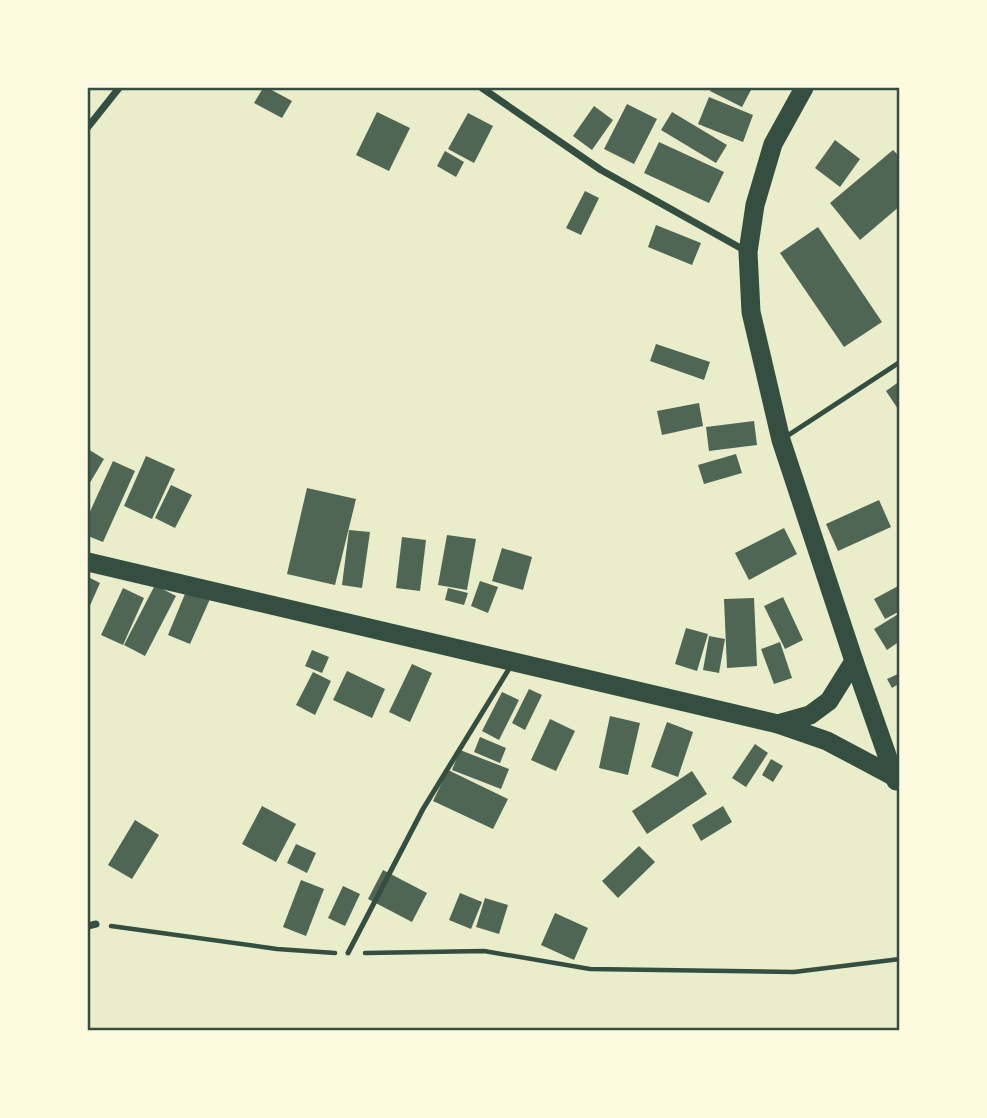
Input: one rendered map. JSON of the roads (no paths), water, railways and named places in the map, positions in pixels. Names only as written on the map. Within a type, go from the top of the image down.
[{"type":"highway","points":[[804,88],[774,144],[755,205],[748,252],[751,312],[782,440],[896,781]]},
{"type":"highway","points":[[88,562],[778,724],[827,741],[896,781]]},
{"type":"highway","points":[[778,724],[810,715],[830,701],[854,661]]},
{"type":"street","points":[[88,127],[119,88]]},
{"type":"street","points":[[482,88],[601,170],[748,252]]},
{"type":"street","points":[[88,926],[96,924]]},
{"type":"lane","points":[[782,440],[900,362]]},
{"type":"lane","points":[[348,953],[423,809],[514,662]]}]
